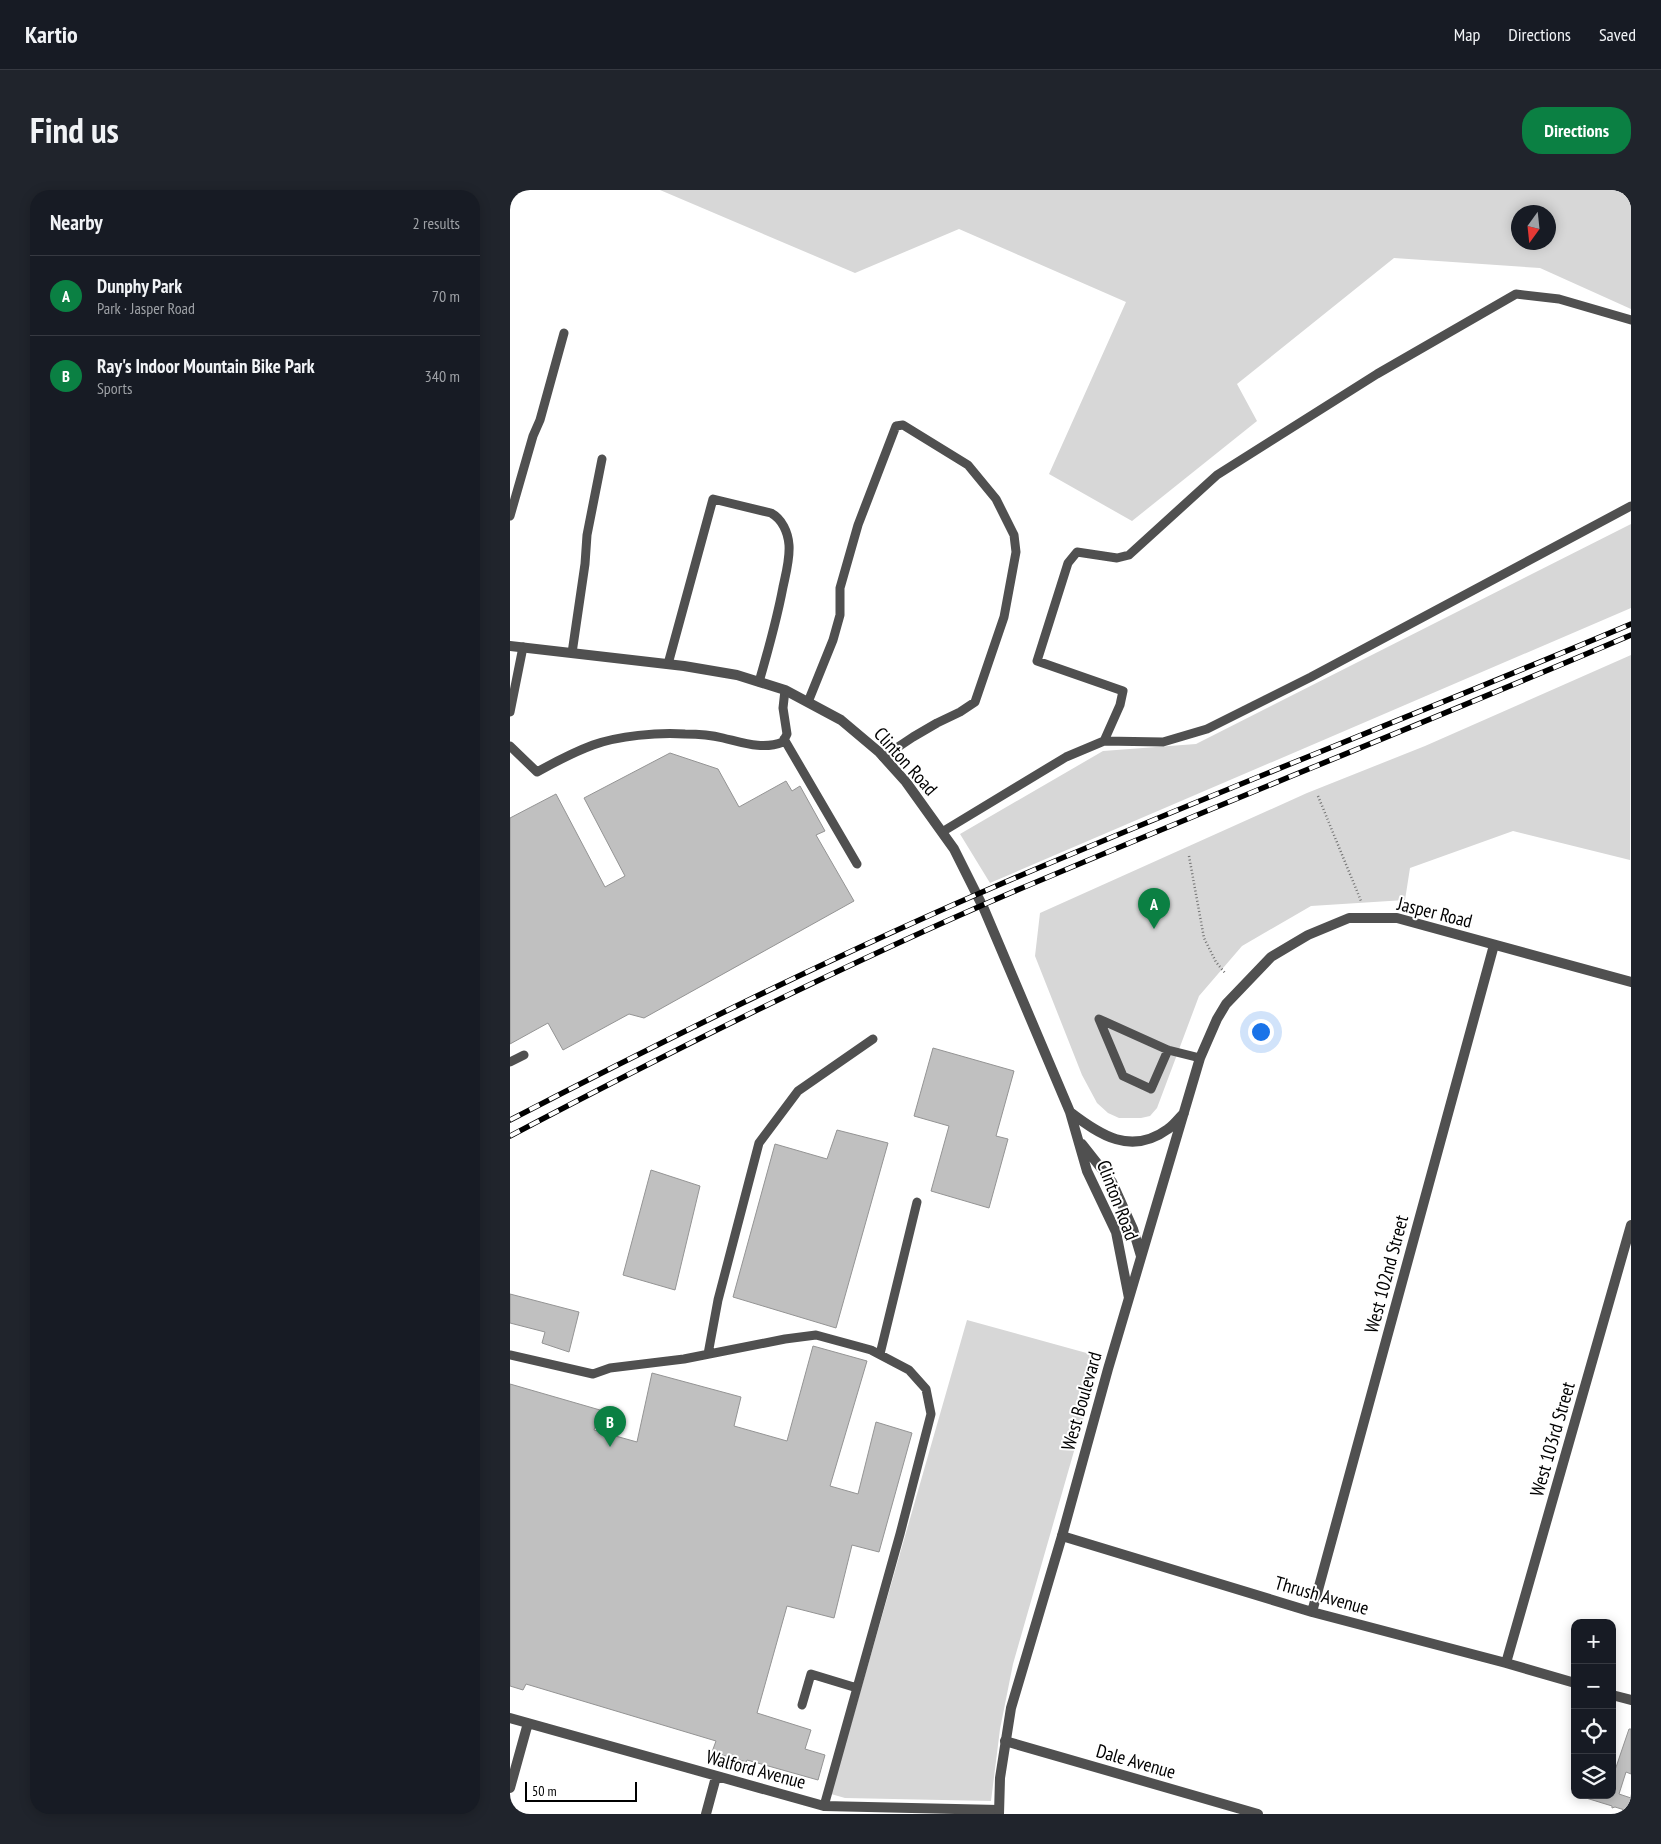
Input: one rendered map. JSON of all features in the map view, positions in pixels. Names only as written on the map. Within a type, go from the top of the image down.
[{"type":"street","name":"Clinton Road","points":[[510,646],[668,664],[737,675],[785,690],[841,720],[883,757],[906,782],[954,849],[984,909],[1070,1112],[1087,1172],[1116,1232],[1129,1299]]},
{"type":"street","name":"Jasper Road","points":[[1226,1004],[1272,957],[1308,935],[1349,918],[1397,918],[1631,982]]},
{"type":"street","name":"West 102nd Street","points":[[1312,1612],[1494,945]]},
{"type":"street","name":"West Boulevard","points":[[999,1812],[1000,1778],[1011,1708],[1200,1058],[1217,1019],[1226,1004]]},
{"type":"street","points":[[1070,1112],[1107,1138],[1122,1141],[1139,1141],[1153,1137],[1168,1129],[1185,1112]]},
{"type":"street","name":"Clinton Road","points":[[1080,1142],[1112,1182],[1133,1228],[1142,1257]]},
{"type":"street","name":"West 103rd Street","points":[[1506,1663],[1631,1225]]},
{"type":"street","points":[[1116,1232],[1133,1228]]},
{"type":"street","name":"Thrush Avenue","points":[[1062,1536],[1312,1612],[1571,1682]]},
{"type":"street","points":[[1616,1696],[1631,1700]]},
{"type":"street","name":"Walford Avenue","points":[[510,1718],[824,1806],[999,1812]]},
{"type":"street","points":[[510,1788],[528,1723]]},
{"type":"street","name":"Dale Avenue","points":[[1005,1741],[1258,1814]]},
{"type":"street","points":[[706,1814],[716,1777]]},
{"type":"lane","points":[[1104,740],[1120,705],[1122,691],[1037,661],[1068,562],[1077,552],[1118,558],[1129,556],[1217,475],[1377,374],[1516,294],[1559,299],[1631,320]]},
{"type":"lane","points":[[510,516],[533,436],[540,420],[564,333]]},
{"type":"lane","points":[[808,702],[834,640],[840,615],[840,588],[858,525],[896,426],[903,425],[968,465],[996,499],[1014,535],[1016,552],[1004,617],[975,702],[913,737],[883,757]]},
{"type":"lane","points":[[572,653],[585,564],[587,535],[602,458]]},
{"type":"lane","points":[[668,664],[713,498],[771,512],[778,517],[784,527],[789,543],[788,562],[782,595],[759,682]]},
{"type":"lane","points":[[942,832],[1066,757],[1104,740],[1164,742],[1207,729],[1311,677],[1631,506]]},
{"type":"lane","points":[[510,712],[523,647]]},
{"type":"lane","points":[[510,746],[537,772],[594,745],[621,738],[682,733],[721,738],[750,745],[776,745],[783,742],[787,734],[783,708],[785,690]]},
{"type":"lane","points":[[784,739],[857,864]]},
{"type":"lane","points":[[1168,1050],[1151,1089],[1122,1076],[1099,1019],[1168,1050],[1200,1058]]},
{"type":"lane","points":[[708,1354],[718,1300],[759,1142],[798,1091],[874,1039]]},
{"type":"lane","points":[[510,1062],[524,1055]]},
{"type":"lane","points":[[880,1354],[917,1202]]},
{"type":"lane","points":[[510,1355],[593,1374],[610,1368],[708,1354],[816,1335],[880,1354],[909,1370],[926,1389],[931,1414],[900,1534],[824,1806]]},
{"type":"lane","points":[[802,1705],[811,1674],[857,1688]]},
{"type":"path","points":[[1318,796],[1361,901]]},
{"type":"path","points":[[1189,856],[1204,938],[1225,973]]},
{"type":"shaded area","points":[[660,190],[1631,190],[1631,309],[1540,268],[1394,258],[1237,384],[1257,421],[1132,521],[1049,474],[1126,302],[959,229],[855,273]]},
{"type":"shaded area","points":[[1631,524],[1631,608],[990,883],[960,834],[1103,751],[1196,744]]},
{"type":"shaded area","points":[[1631,655],[1630,860],[1513,831],[1410,868],[1405,900],[1311,906],[1242,946],[1199,996],[1157,1108],[1150,1116],[1119,1118],[1108,1113],[1097,1103],[1082,1075],[1035,956],[1040,913],[1307,793],[1425,746]]},
{"type":"shaded area","points":[[967,1320],[1101,1357],[1013,1664],[1000,1729],[991,1801],[845,1798],[831,1794]]},
{"type":"building","points":[[670,753],[718,769],[739,807],[786,781],[792,791],[800,786],[825,831],[816,835],[854,901],[644,1018],[629,1014],[563,1050],[548,1023],[510,1044],[510,818],[556,794],[605,887],[625,876],[584,798]]},
{"type":"building","points":[[933,1048],[1014,1071],[996,1136],[1008,1139],[989,1208],[931,1191],[949,1126],[914,1116]]},
{"type":"building","points":[[837,1130],[888,1143],[836,1328],[733,1297],[775,1144],[827,1159]]},
{"type":"building","points":[[651,1170],[700,1186],[675,1290],[623,1275]]},
{"type":"building","points":[[510,1294],[579,1312],[569,1352],[542,1343],[545,1332],[510,1323]]},
{"type":"building","points":[[813,1346],[867,1361],[830,1486],[858,1494],[876,1422],[912,1433],[879,1552],[852,1545],[834,1618],[787,1606],[757,1713],[811,1730],[805,1749],[825,1755],[818,1780],[712,1752],[716,1741],[526,1684],[523,1690],[510,1686],[510,1384],[600,1410],[594,1430],[637,1442],[652,1373],[741,1397],[734,1426],[787,1441]]},
{"type":"building","points":[[1629,1729],[1631,1729],[1631,1774],[1626,1772],[1619,1794],[1631,1798],[1631,1812],[1615,1807],[1612,1808],[1612,1806],[1589,1799],[1616,1799],[1616,1767]]},
{"type":"railway","points":[[510,1120],[758,996],[946,908],[1165,815],[1631,624]]},
{"type":"railway","points":[[510,1136],[634,1071],[823,978],[951,919],[1631,635]]},
{"type":"place","name":"Dunphy Park","points":[[1154,929]]},
{"type":"place","name":"Ray's Indoor Mountain Bike Park","points":[[610,1447]]}]
